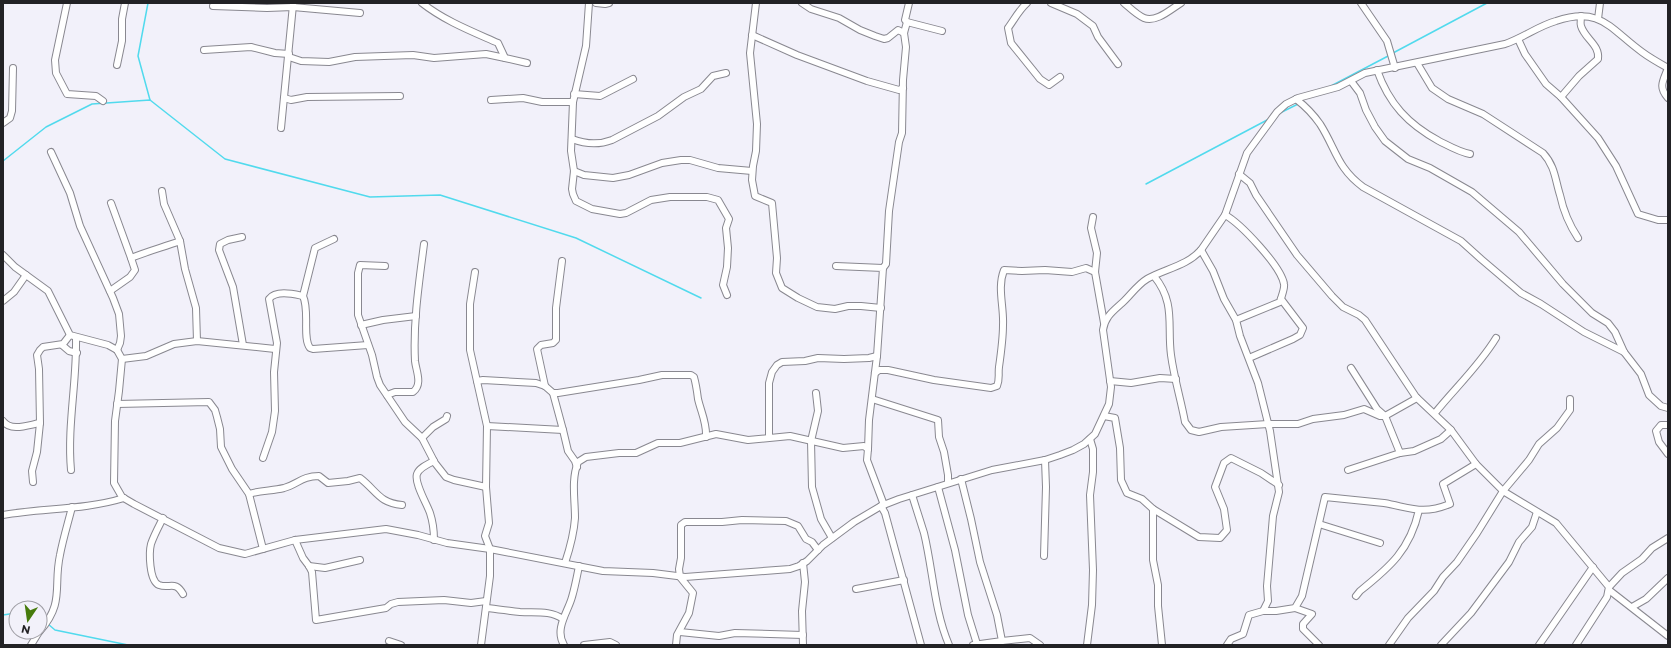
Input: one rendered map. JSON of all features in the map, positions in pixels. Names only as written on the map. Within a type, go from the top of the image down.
[{"type":"street","points":[[67,3],[55,60],[56,73],[67,94],[96,96],[103,101]]},
{"type":"street","points":[[117,65],[122,41],[122,19],[125,3]]},
{"type":"street","points":[[422,3],[434,13],[460,27],[498,42],[505,58]]},
{"type":"street","points":[[590,3],[586,46],[573,102],[571,151],[574,171],[572,189],[574,197],[576,201],[583,206],[592,209],[624,214],[650,200],[670,197],[707,196],[718,200],[729,219],[726,228],[728,248],[727,267],[723,285],[727,295]]},
{"type":"street","points":[[596,3],[610,3]]},
{"type":"street","points":[[756,3],[750,63],[757,124],[756,152],[752,171],[752,180],[755,196],[772,203],[777,258],[776,273],[782,288],[817,307],[835,309],[848,306],[881,308]]},
{"type":"street","points":[[802,3],[811,9],[839,18],[860,30],[884,39],[888,38],[898,30],[904,33]]},
{"type":"street","points":[[909,3],[904,33],[906,47],[902,133],[899,142],[889,211],[886,264],[883,268],[881,308],[869,420],[867,460],[885,513],[921,645]]},
{"type":"street","points":[[1027,3],[1021,8],[1016,18],[1008,28],[1011,43],[1040,79],[1046,84],[1048,85],[1060,77]]},
{"type":"street","points":[[1050,3],[1077,14],[1092,26],[1098,37],[1118,64]]},
{"type":"street","points":[[1124,3],[1144,18],[1152,20],[1181,3]]},
{"type":"street","points":[[1361,3],[1387,41],[1395,68]]},
{"type":"street","points":[[1598,19],[1600,3]]},
{"type":"street","points":[[281,128],[293,5]]},
{"type":"street","points":[[213,6],[274,8],[293,5],[360,13]]},
{"type":"street","points":[[1561,97],[1580,76],[1598,60],[1598,49],[1589,40],[1581,25],[1581,16]]},
{"type":"street","points":[[1104,323],[1109,314],[1145,280],[1182,264],[1197,255],[1225,214],[1247,153],[1277,112],[1296,99],[1338,87],[1365,73],[1506,44],[1556,20],[1581,16],[1598,19],[1613,27],[1641,52],[1668,68],[1662,86],[1663,92],[1668,98]]},
{"type":"street","points":[[907,22],[942,31]]},
{"type":"street","points":[[752,35],[797,55],[867,80],[899,90],[903,88]]},
{"type":"street","points":[[1518,39],[1525,54],[1546,84],[1561,97],[1598,138],[1616,166],[1638,214],[1658,220],[1668,220]]},
{"type":"street","points":[[204,50],[251,47],[289,56],[301,61],[329,62],[360,57],[413,55],[434,58],[486,54],[527,63]]},
{"type":"street","points":[[1417,63],[1432,88],[1457,104],[1471,108],[1483,114],[1543,153],[1549,159],[1552,165],[1560,197],[1574,232],[1578,238]]},
{"type":"street","points":[[3,123],[10,118],[12,111],[13,68]]},
{"type":"street","points":[[1377,70],[1384,90],[1401,112],[1415,126],[1455,150],[1470,154]]},
{"type":"street","points":[[572,139],[590,143],[612,140],[658,116],[684,97],[701,90],[713,76],[726,73]]},
{"type":"street","points":[[574,94],[600,96],[633,79]]},
{"type":"street","points":[[1351,81],[1360,93],[1366,110],[1375,127],[1385,141],[1408,159],[1430,168],[1472,192],[1519,232],[1563,284],[1592,313],[1608,323],[1615,332],[1624,352],[1641,374],[1649,395],[1661,406],[1668,408]]},
{"type":"street","points":[[284,98],[291,100],[307,97],[400,96]]},
{"type":"street","points":[[491,100],[523,98],[542,102],[573,102]]},
{"type":"street","points":[[1296,99],[1319,123],[1342,166],[1352,179],[1363,187],[1462,240],[1480,260],[1521,293],[1584,332],[1624,352]]},
{"type":"street","points":[[51,152],[70,193],[80,226],[110,292],[118,314],[121,326],[120,343],[117,350]]},
{"type":"street","points":[[574,171],[584,175],[613,178],[629,176],[662,163],[690,160],[718,168],[752,171]]},
{"type":"street","points":[[1239,174],[1250,183],[1298,254],[1332,296],[1343,307],[1359,314],[1365,320],[1417,398],[1451,430],[1476,464],[1503,491],[1537,512],[1552,519],[1609,588],[1668,636]]},
{"type":"street","points":[[162,191],[164,204],[180,241],[184,269],[196,308],[197,341]]},
{"type":"street","points":[[110,292],[130,277],[135,270],[132,258],[111,203]]},
{"type":"street","points":[[1225,214],[1250,236],[1267,256],[1279,272],[1284,284],[1280,302],[1236,320]]},
{"type":"street","points":[[3,255],[48,292],[70,335],[76,338],[108,345],[117,350],[122,360],[114,421],[114,483],[119,493],[124,498],[219,548],[245,554],[295,540],[386,529],[434,540],[603,570],[653,573],[680,577],[703,577],[751,571],[775,572],[790,569],[803,563],[832,538],[854,522],[882,506],[948,483],[992,470],[1045,460],[1073,450],[1090,439],[1095,434],[1109,404],[1110,381],[1103,330],[1104,323],[1095,272],[1097,253],[1091,228],[1093,217]]},
{"type":"street","points":[[242,236],[220,244],[219,250],[233,287],[243,345]]},
{"type":"street","points":[[334,239],[315,248],[303,296],[306,302],[307,315],[306,342],[310,348],[368,345]]},
{"type":"street","points":[[132,258],[150,250],[180,241]]},
{"type":"street","points":[[387,395],[395,392],[413,392],[418,385],[418,372],[415,359],[416,316],[424,244]]},
{"type":"street","points":[[1201,250],[1213,271],[1224,298],[1236,320],[1240,336],[1258,383],[1268,424],[1279,484],[1279,492],[1273,516],[1267,586],[1268,600],[1263,611]]},
{"type":"street","points":[[545,386],[537,349],[541,345],[553,343],[556,340],[556,308],[562,261]]},
{"type":"street","points":[[385,266],[360,266],[357,298],[358,315],[372,355],[376,377],[405,422],[422,438],[434,461],[448,479],[486,487]]},
{"type":"street","points":[[836,266],[883,268]]},
{"type":"street","points":[[875,373],[879,370],[888,370],[934,380],[994,387],[997,386],[999,382],[1003,324],[1000,290],[1004,270],[1045,270],[1072,272],[1086,268],[1095,272]]},
{"type":"street","points":[[475,272],[470,304],[470,350],[487,426],[486,487],[489,523],[485,536],[490,549],[490,576],[481,645]]},
{"type":"street","points":[[3,301],[14,292],[26,275]]},
{"type":"street","points":[[1154,276],[1159,282],[1166,297],[1170,312],[1171,354],[1186,422],[1191,430],[1199,432],[1220,428],[1268,424],[1298,424],[1313,419],[1344,415],[1364,409],[1380,416],[1385,416],[1417,398]]},
{"type":"street","points":[[263,458],[272,432],[275,411],[276,343],[269,299],[274,295],[288,293],[303,296]]},
{"type":"street","points":[[1249,358],[1300,335],[1302,328],[1281,299]]},
{"type":"street","points":[[361,326],[383,320],[416,316]]},
{"type":"street","points":[[33,482],[32,471],[37,452],[40,424],[39,369],[37,361],[38,352],[43,347],[62,345],[70,335]]},
{"type":"street","points":[[70,470],[69,448],[77,352],[76,338]]},
{"type":"street","points":[[1434,413],[1458,385],[1466,379],[1488,352],[1496,338]]},
{"type":"street","points":[[122,360],[146,356],[174,344],[197,341],[275,349]]},
{"type":"street","points":[[62,345],[69,351],[77,352]]},
{"type":"street","points":[[770,437],[770,383],[772,372],[776,365],[782,362],[805,361],[818,358],[844,359],[869,358],[877,356]]},
{"type":"street","points":[[1350,368],[1377,409],[1385,416],[1400,452]]},
{"type":"street","points":[[554,393],[639,380],[662,374],[691,375],[694,377],[698,400],[706,428],[706,437]]},
{"type":"street","points":[[1110,381],[1131,383],[1160,378],[1176,379]]},
{"type":"street","points":[[477,381],[483,380],[536,383],[545,386],[554,393],[568,452],[575,461],[576,467],[574,491],[575,518],[573,535],[565,563]]},
{"type":"street","points":[[816,393],[818,411],[811,441],[812,487],[822,519],[832,538]]},
{"type":"street","points":[[872,399],[938,420],[939,437],[944,452],[948,483]]},
{"type":"street","points":[[1389,645],[1408,618],[1434,591],[1443,577],[1457,562],[1503,491],[1529,460],[1539,444],[1557,428],[1570,410],[1570,399]]},
{"type":"street","points":[[117,404],[209,402],[215,410],[217,417],[220,429],[221,447],[232,469],[249,494],[264,549]]},
{"type":"street","points":[[422,438],[433,427],[446,419],[447,416]]},
{"type":"street","points":[[1104,416],[1115,418],[1120,448],[1121,480],[1126,493],[1142,499],[1153,509],[1199,537],[1220,538],[1227,530],[1224,509],[1214,487],[1224,463],[1231,458],[1279,484]]},
{"type":"street","points":[[3,421],[8,426],[18,427],[40,424]]},
{"type":"street","points":[[1668,425],[1660,425],[1656,431],[1659,442],[1668,454]]},
{"type":"street","points":[[487,426],[563,430]]},
{"type":"street","points":[[1348,470],[1400,452],[1414,451],[1441,439],[1451,430]]},
{"type":"street","points":[[576,467],[581,460],[586,457],[619,453],[636,453],[658,443],[680,443],[716,434],[748,440],[790,436],[842,448],[864,446],[868,449]]},
{"type":"street","points":[[1087,645],[1092,605],[1093,570],[1090,495],[1093,472],[1093,450],[1090,439]]},
{"type":"street","points":[[1044,556],[1045,460]]},
{"type":"street","points":[[434,461],[419,471],[417,478],[434,528],[434,540]]},
{"type":"street","points":[[1295,608],[1302,596],[1325,497],[1382,503],[1419,510],[1437,509],[1450,504],[1443,484],[1476,464]]},
{"type":"street","points":[[249,494],[258,491],[284,488],[309,476],[320,476],[328,483],[360,478],[384,501],[390,504],[402,505]]},
{"type":"street","points":[[961,479],[972,519],[980,562],[997,615],[1002,641]]},
{"type":"street","points":[[938,487],[955,550],[968,615],[977,644]]},
{"type":"street","points":[[912,495],[924,533],[944,635],[949,645]]},
{"type":"street","points":[[3,515],[100,505],[124,498]]},
{"type":"street","points":[[48,620],[56,603],[60,556],[72,507]]},
{"type":"street","points":[[1153,509],[1153,560],[1158,585],[1158,606],[1162,645]]},
{"type":"street","points":[[1356,596],[1396,560],[1415,528],[1419,510]]},
{"type":"street","points":[[1441,645],[1471,613],[1509,562],[1519,542],[1532,527],[1537,512]]},
{"type":"street","points":[[163,518],[150,546],[153,580],[159,585],[174,585],[180,589],[183,594]]},
{"type":"street","points":[[676,645],[677,635],[689,613],[693,593],[680,577],[679,569],[682,558],[681,525],[685,522],[722,522],[742,520],[786,521],[798,526],[806,539],[812,542],[818,550]]},
{"type":"street","points":[[1319,524],[1380,543]]},
{"type":"street","points":[[1576,645],[1607,597],[1609,588],[1622,573],[1642,559],[1652,548],[1668,538]]},
{"type":"street","points":[[295,540],[303,558],[309,566],[313,581],[316,620],[386,608],[391,604],[398,602],[444,600],[486,604],[522,612],[548,613],[563,618]]},
{"type":"street","points":[[309,566],[325,568],[344,565],[360,560]]},
{"type":"street","points":[[803,563],[805,582],[802,611],[803,645]]},
{"type":"street","points":[[564,645],[561,634],[563,618],[572,598],[579,566]]},
{"type":"street","points":[[1539,645],[1593,567]]},
{"type":"street","points":[[1632,607],[1646,599],[1668,578]]},
{"type":"street","points":[[856,589],[904,580]]},
{"type":"street","points":[[1227,645],[1230,639],[1243,634],[1249,615],[1263,611],[1276,611],[1295,608],[1312,614],[1303,624],[1303,629],[1319,645]]},
{"type":"street","points":[[680,632],[719,636],[735,633],[803,635]]},
{"type":"street","points":[[973,645],[1030,638],[1040,645]]},
{"type":"street","points":[[389,641],[401,645]]},
{"type":"street","points":[[584,645],[610,642],[616,645]]},
{"type":"waterway","points":[[148,3],[138,56],[150,100]]},
{"type":"waterway","points":[[1393,53],[1487,3]]},
{"type":"waterway","points":[[1331,86],[1390,55]]},
{"type":"waterway","points":[[3,161],[46,127],[92,104],[150,100],[225,159],[370,197],[440,195],[576,238],[701,298]]},
{"type":"waterway","points":[[1280,113],[1298,104]]},
{"type":"waterway","points":[[1146,184],[1269,119]]},
{"type":"waterway","points":[[3,615],[8,614]]},
{"type":"waterway","points":[[48,624],[55,630],[128,645]]}]
